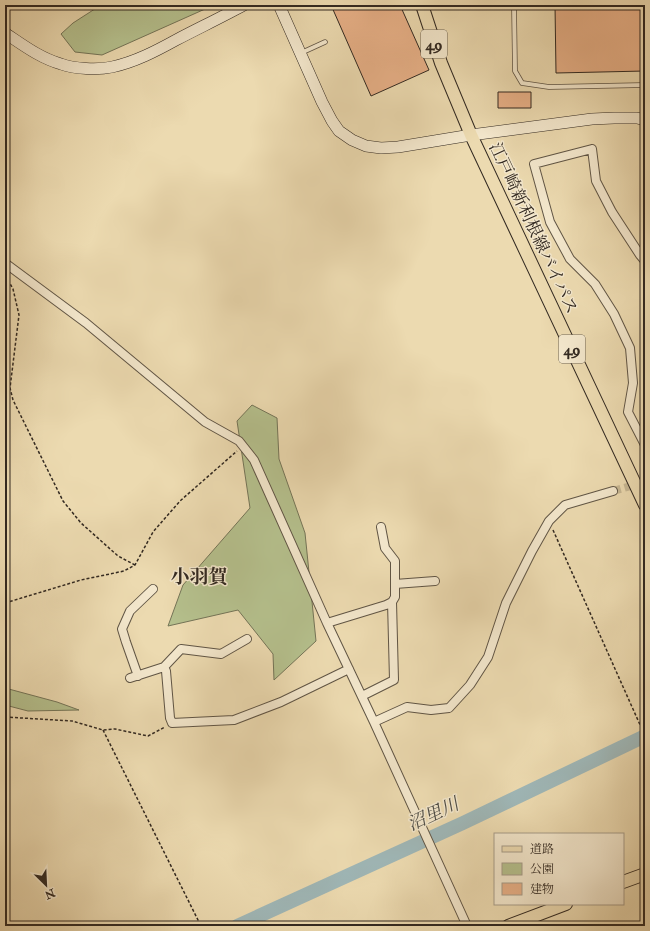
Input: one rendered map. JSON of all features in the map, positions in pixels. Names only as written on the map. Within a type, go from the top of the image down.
[{"type":"main road","name":"江戸崎新利根線バイパス","points":[[422,5],[441,62],[471,135],[645,505]]},
{"type":"main road","points":[[624,882],[645,874]]},
{"type":"main road","points":[[508,926],[563,905]]},
{"type":"street","points":[[5,33],[35,54],[62,65],[110,68],[138,59],[244,5]]},
{"type":"street","points":[[279,5],[332,121],[340,131],[352,140],[366,146],[381,148],[398,147],[471,135],[592,119],[622,118],[645,120]]},
{"type":"street","points":[[645,261],[612,212],[596,181],[592,149],[534,164],[550,222],[570,259],[595,284],[614,314],[630,348],[633,383],[628,412],[645,445]]},
{"type":"street","points":[[5,264],[86,323],[205,422],[239,441],[254,460],[327,623],[467,926]]},
{"type":"street","points":[[374,722],[407,707],[431,710],[449,708],[470,685],[488,657],[506,603],[549,521],[565,505],[613,491]]},
{"type":"street","points":[[327,623],[386,606],[392,602],[395,597],[395,561],[385,548],[381,527]]},
{"type":"street","points":[[395,584],[435,581]]},
{"type":"street","points":[[153,589],[130,611],[122,629],[134,677],[164,667],[181,649],[221,654],[247,639]]},
{"type":"street","points":[[362,696],[394,680],[392,602]]},
{"type":"street","points":[[164,667],[166,671],[170,718],[172,723],[234,720],[281,702],[349,669]]},
{"type":"lane","points":[[514,5],[515,71],[522,83],[549,86],[645,86]]},
{"type":"lane","points":[[300,53],[325,42]]},
{"type":"path","points":[[5,276],[13,289],[19,315],[10,388],[13,400],[63,501],[82,523],[118,556],[135,565]]},
{"type":"path","points":[[5,603],[81,580],[124,570],[135,565],[154,532],[180,501],[242,445]]},
{"type":"path","points":[[549,521],[641,727]]},
{"type":"path","points":[[5,717],[72,721],[103,730],[115,729],[148,736],[172,723]]},
{"type":"path","points":[[103,730],[201,926]]},
{"type":"green space","points":[[101,5],[214,5],[102,55],[75,52],[61,34],[73,23]]},
{"type":"green space","points":[[252,405],[277,418],[279,459],[305,533],[316,641],[274,680],[273,654],[238,610],[168,626],[183,585],[250,508],[237,421]]},
{"type":"green space","points":[[5,688],[57,702],[79,710],[28,711],[5,705]]},
{"type":"building","points":[[331,5],[400,5],[429,70],[371,96]]},
{"type":"building","points":[[555,5],[645,5],[645,71],[556,73]]},
{"type":"building","points":[[498,92],[531,92],[531,108],[498,108]]},
{"type":"waterway","name":"沼里川","points":[[237,926],[463,823],[645,736]]},
{"type":"tunnel","points":[[613,491],[645,482]]},
{"type":"district","name":"小羽賀","points":[[199,576]]}]
